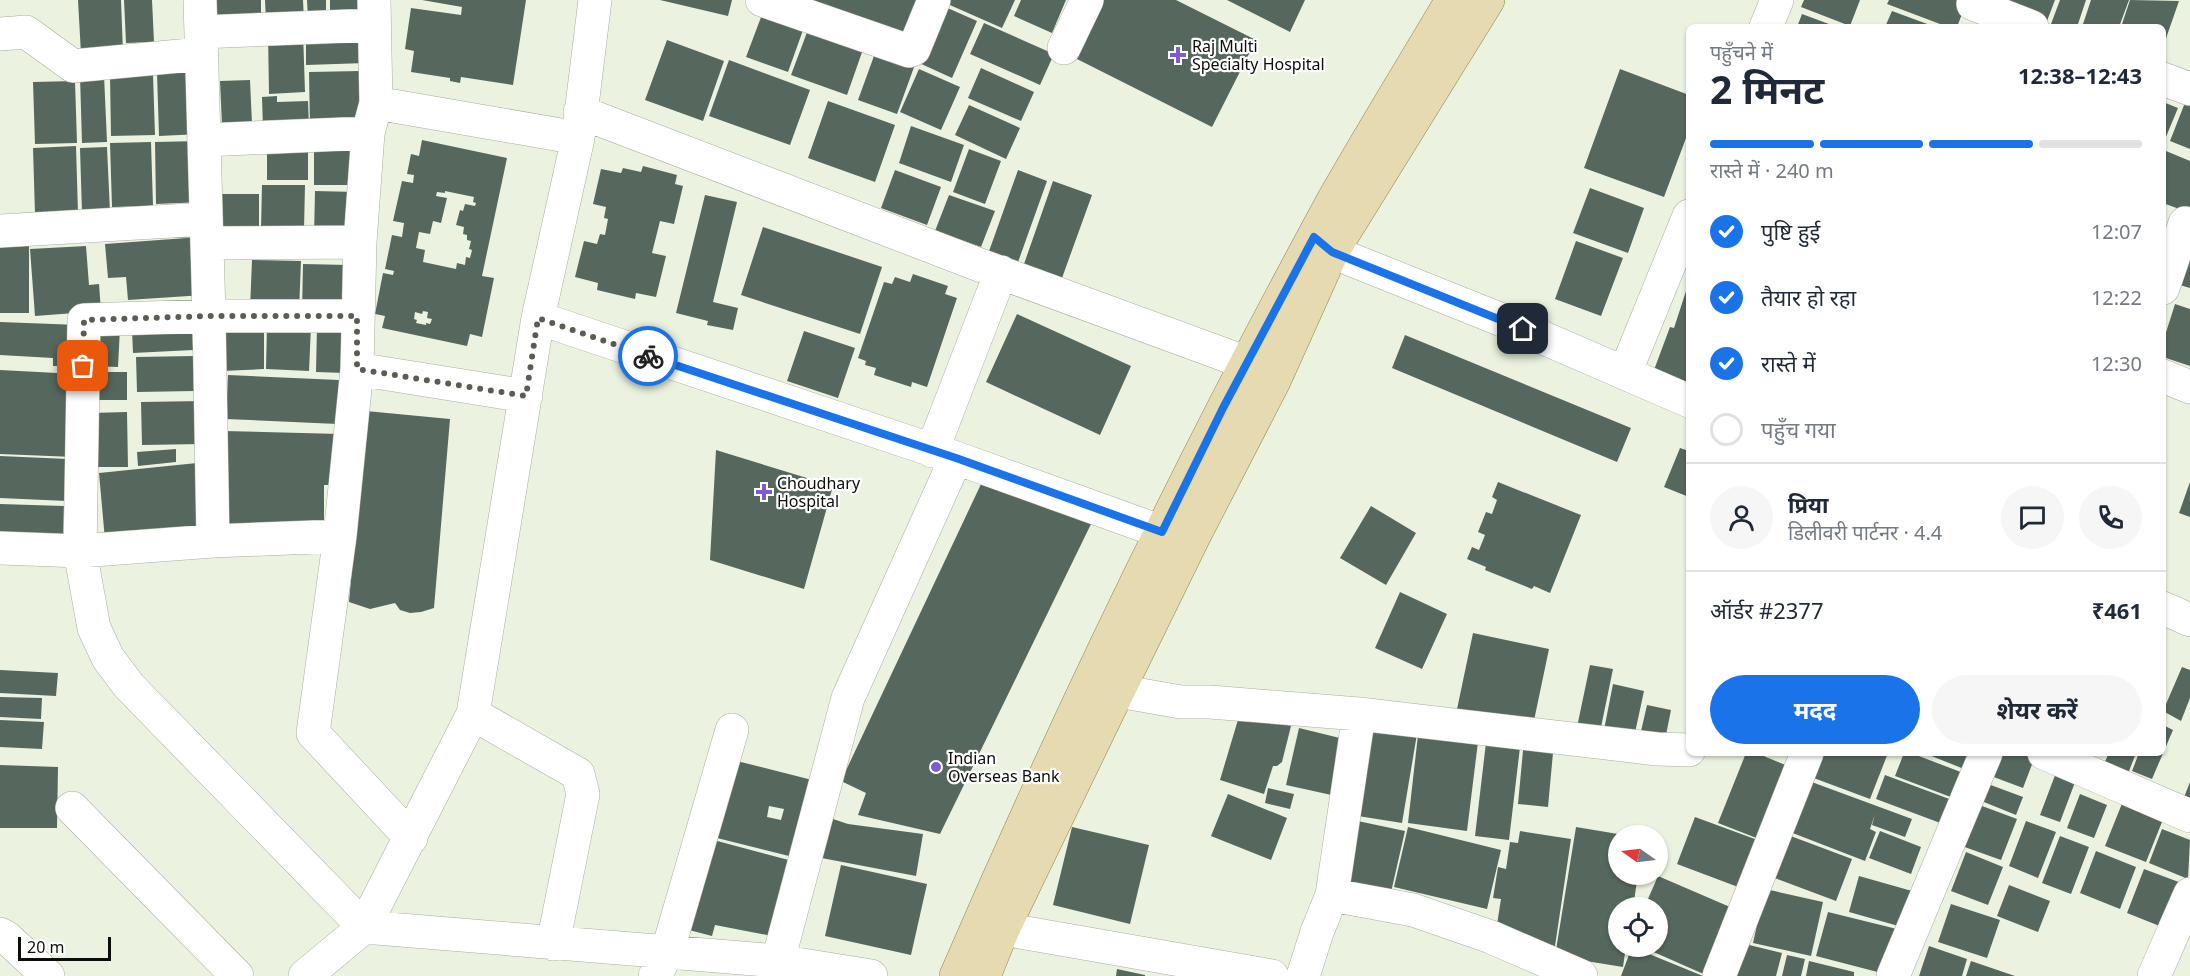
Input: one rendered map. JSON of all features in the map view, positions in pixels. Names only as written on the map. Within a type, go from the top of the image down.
[{"type":"main road","points":[[956,976],[1069,726],[1196,461],[1247,363],[1323,244],[1488,0]]},
{"type":"main road","points":[[984,976],[1003,929],[1118,691],[1274,381],[1323,244],[1335,198],[1450,1]]},
{"type":"street","points":[[200,0],[213,541]]},
{"type":"street","points":[[305,976],[364,927],[473,714],[538,318],[579,125],[595,0]]},
{"type":"street","points":[[762,0],[909,51],[914,49],[934,0]]},
{"type":"street","points":[[1064,48],[1087,0]]},
{"type":"street","points":[[1767,24],[1777,0]]},
{"type":"street","points":[[1971,10],[2021,24]]},
{"type":"street","points":[[0,34],[26,32],[73,66],[374,13],[372,118],[360,242],[357,369],[340,536],[313,733],[411,838]]},
{"type":"street","points":[[2166,80],[2190,89]]},
{"type":"street","points":[[204,140],[372,118],[579,125],[1001,272],[1247,363]]},
{"type":"street","points":[[2166,275],[2179,221]]},
{"type":"street","points":[[1625,373],[1686,223]]},
{"type":"street","points":[[0,231],[207,231],[360,242]]},
{"type":"street","points":[[1323,244],[1686,400]]},
{"type":"street","points":[[775,969],[848,698],[944,455],[1001,272]]},
{"type":"street","points":[[357,316],[209,316],[84,320],[80,551],[94,628],[108,658],[129,686],[364,927],[553,944],[661,964],[871,976]]},
{"type":"street","points":[[538,318],[944,455],[1162,532]]},
{"type":"street","points":[[357,369],[526,396]]},
{"type":"street","points":[[2166,377],[2190,387]]},
{"type":"street","points":[[0,548],[80,551],[213,541],[340,536]]},
{"type":"street","points":[[2166,609],[2190,620]]},
{"type":"street","points":[[1118,691],[1181,702],[1210,702],[1359,714],[1657,749],[1686,750]]},
{"type":"street","points":[[473,714],[578,774],[583,794],[553,944]]},
{"type":"street","points":[[1303,976],[1317,932],[1332,896],[1359,714]]},
{"type":"street","points":[[661,964],[732,730]]},
{"type":"street","points":[[1719,976],[1806,756]]},
{"type":"street","points":[[1893,976],[1985,756]]},
{"type":"street","points":[[2051,756],[2190,816]]},
{"type":"street","points":[[72,808],[237,976]]},
{"type":"street","points":[[2154,976],[2190,894]]},
{"type":"street","points":[[1332,896],[1413,910],[1491,937],[1581,976]]},
{"type":"street","points":[[1003,929],[1272,976]]},
{"type":"street","points":[[0,934],[48,976]]},
{"type":"building","points":[[78,0],[121,0],[123,52],[81,54]]},
{"type":"building","points":[[124,0],[152,0],[154,42],[126,43]]},
{"type":"building","points":[[211,0],[261,0],[261,23],[212,25]]},
{"type":"building","points":[[265,0],[303,0],[304,21],[266,22]]},
{"type":"building","points":[[307,0],[326,0],[326,18],[308,19]]},
{"type":"building","points":[[330,0],[369,0],[369,15],[330,17]]},
{"type":"building","points":[[422,0],[526,0],[513,85],[461,77],[460,83],[450,81],[450,78],[411,72],[414,51],[405,49],[411,8],[461,15],[462,7]]},
{"type":"building","points":[[660,0],[732,0],[728,16]]},
{"type":"building","points":[[781,0],[926,0],[909,47]]},
{"type":"building","points":[[943,0],[1015,0],[1002,28],[943,2]]},
{"type":"building","points":[[1021,0],[1066,0],[1052,33],[1014,16]]},
{"type":"building","points":[[1093,0],[1176,0],[1256,40],[1212,127],[1067,54]]},
{"type":"building","points":[[1227,0],[1305,0],[1290,32]]},
{"type":"building","points":[[1804,0],[1860,0],[1851,24],[1845,24],[1801,7]]},
{"type":"building","points":[[1889,0],[1967,1],[1958,24],[1940,24],[1887,4]]},
{"type":"building","points":[[1998,0],[2055,0],[2047,21],[1996,4]]},
{"type":"building","points":[[2060,0],[2086,0],[2078,24],[2051,24]]},
{"type":"building","points":[[2091,0],[2129,0],[2120,24],[2083,24]]},
{"type":"building","points":[[2130,0],[2179,1],[2166,38],[2166,24],[2122,24]]},
{"type":"building","points":[[766,4],[807,19],[788,72],[746,57]]},
{"type":"building","points":[[943,6],[977,21],[952,78],[917,62]]},
{"type":"building","points":[[1892,11],[1927,24],[1886,24]]},
{"type":"building","points":[[1802,14],[1829,24],[1798,24]]},
{"type":"building","points":[[812,19],[867,38],[847,95],[791,75]]},
{"type":"building","points":[[984,23],[1054,54],[1040,85],[970,54]]},
{"type":"building","points":[[303,32],[305,92],[269,94],[268,33]]},
{"type":"building","points":[[366,36],[366,63],[306,65],[306,38]]},
{"type":"building","points":[[667,40],[724,61],[703,121],[645,100]]},
{"type":"building","points":[[878,45],[917,59],[897,114],[858,100]]},
{"type":"building","points":[[729,60],[810,90],[790,145],[709,116]]},
{"type":"building","points":[[981,68],[1034,92],[1021,121],[968,98]]},
{"type":"building","points":[[919,69],[960,87],[941,130],[900,112]]},
{"type":"building","points":[[1620,69],[1686,94],[1686,138],[1664,197],[1584,168]]},
{"type":"building","points":[[360,71],[361,126],[310,128],[309,72]]},
{"type":"building","points":[[199,72],[200,134],[159,136],[157,73]]},
{"type":"building","points":[[104,75],[107,142],[82,143],[80,76]]},
{"type":"building","points":[[153,75],[155,135],[111,136],[110,76]]},
{"type":"building","points":[[250,80],[252,124],[222,125],[220,81]]},
{"type":"building","points":[[75,81],[77,143],[35,144],[33,82]]},
{"type":"building","points":[[277,96],[277,102],[308,101],[309,128],[263,129],[262,97]]},
{"type":"building","points":[[2186,100],[2190,101],[2190,149],[2170,141]]},
{"type":"building","points":[[828,101],[895,125],[875,182],[808,158]]},
{"type":"building","points":[[2166,103],[2178,108],[2166,137]]},
{"type":"building","points":[[969,105],[1020,128],[1006,159],[955,135]]},
{"type":"building","points":[[911,126],[964,145],[951,182],[899,163]]},
{"type":"building","points":[[422,140],[507,158],[482,276],[494,278],[482,337],[470,334],[467,346],[382,328],[385,316],[375,314],[383,273],[393,275],[394,271],[385,269],[392,235],[402,237],[404,223],[393,221],[402,181],[413,183],[414,175],[407,174],[411,154],[419,156]],"holes":[[[445,191],[474,197],[473,202],[476,203],[475,206],[465,204],[463,211],[460,210],[456,225],[464,227],[463,234],[467,235],[467,240],[471,241],[469,249],[472,250],[470,258],[466,257],[465,265],[457,263],[456,269],[423,262],[425,250],[416,248],[419,232],[430,234],[433,221],[441,223],[447,198],[436,196],[437,192],[445,193]],[[423,311],[428,312],[427,318],[432,319],[430,324],[416,323],[415,312],[422,314]]]},
{"type":"building","points":[[201,141],[203,202],[156,204],[155,142]]},
{"type":"building","points":[[314,141],[359,141],[358,185],[314,185]]},
{"type":"building","points":[[151,142],[153,206],[112,207],[110,143]]},
{"type":"building","points":[[267,142],[308,143],[308,180],[267,180]]},
{"type":"building","points":[[76,146],[78,213],[35,214],[33,148]]},
{"type":"building","points":[[107,147],[110,212],[82,213],[80,148]]},
{"type":"building","points":[[969,149],[1001,161],[985,204],[953,192]]},
{"type":"building","points":[[2166,151],[2190,161],[2190,213],[2166,204]]},
{"type":"building","points":[[643,166],[677,175],[675,184],[683,186],[674,224],[660,221],[652,253],[666,256],[656,297],[636,293],[635,299],[597,290],[598,283],[575,277],[584,241],[597,244],[600,234],[605,235],[608,219],[604,218],[606,207],[593,204],[601,169],[621,173],[623,168],[641,172]]},
{"type":"building","points":[[895,170],[941,187],[927,225],[881,208]]},
{"type":"building","points":[[1018,170],[1047,181],[1017,265],[988,254]]},
{"type":"building","points":[[1053,181],[1092,195],[1062,278],[1024,264]]},
{"type":"building","points":[[262,185],[305,185],[304,229],[261,229]]},
{"type":"building","points":[[1590,188],[1644,208],[1628,253],[1573,233]]},
{"type":"building","points":[[315,191],[357,192],[356,229],[314,237]]},
{"type":"building","points":[[219,194],[259,194],[259,234],[219,234]]},
{"type":"building","points":[[705,195],[737,202],[713,302],[738,308],[733,330],[707,325],[708,321],[676,313]]},
{"type":"building","points":[[949,195],[995,211],[981,247],[935,231]]},
{"type":"building","points":[[763,227],[882,267],[860,334],[741,295]]},
{"type":"building","points":[[2190,233],[2190,288],[2173,283]]},
{"type":"building","points":[[200,237],[204,295],[128,300],[126,277],[108,278],[105,244]]},
{"type":"building","points":[[1576,241],[1623,258],[1601,316],[1555,299]]},
{"type":"building","points":[[0,244],[29,244],[29,313],[0,313]]},
{"type":"building","points":[[86,246],[89,285],[99,284],[101,311],[35,316],[30,249]]},
{"type":"building","points":[[252,260],[301,261],[299,311],[250,309]]},
{"type":"building","points":[[303,264],[349,265],[349,312],[302,312]]},
{"type":"building","points":[[913,274],[948,286],[945,294],[957,298],[927,387],[912,382],[911,387],[874,375],[876,368],[865,365],[866,361],[858,358],[884,282],[892,284],[895,277],[910,282]]},
{"type":"building","points":[[1686,291],[1686,383],[1654,370],[1670,327],[1674,328]]},
{"type":"building","points":[[2175,304],[2190,309],[2190,366],[2166,358],[2166,332]]},
{"type":"building","points":[[1017,314],[1131,366],[1100,435],[986,382]]},
{"type":"building","points":[[0,322],[79,325],[74,457],[0,454],[0,370],[57,373],[57,366],[53,366],[53,358],[0,355]]},
{"type":"building","points":[[267,324],[311,326],[309,371],[266,369]]},
{"type":"building","points":[[223,325],[264,326],[264,369],[222,371]]},
{"type":"building","points":[[317,326],[346,327],[345,373],[316,372]]},
{"type":"building","points":[[89,327],[120,328],[118,367],[87,366]]},
{"type":"building","points":[[192,328],[193,350],[133,353],[132,330]]},
{"type":"building","points":[[804,331],[855,348],[838,398],[787,381]]},
{"type":"building","points":[[1405,335],[1631,428],[1617,462],[1392,368]]},
{"type":"building","points":[[194,356],[195,391],[137,392],[136,357]]},
{"type":"building","points":[[97,372],[127,372],[127,400],[98,400]]},
{"type":"building","points":[[228,375],[339,380],[337,424],[226,419]]},
{"type":"building","points":[[202,401],[203,444],[142,445],[141,402]]},
{"type":"building","points":[[366,411],[450,419],[434,608],[410,613],[400,610],[395,603],[370,609],[349,602]]},
{"type":"building","points":[[127,412],[128,467],[90,467],[90,413]]},
{"type":"building","points":[[224,431],[340,434],[339,485],[324,485],[324,529],[222,527]]},
{"type":"building","points":[[1680,448],[1686,450],[1686,496],[1664,487]]},
{"type":"building","points":[[176,449],[176,462],[138,466],[137,452]]},
{"type":"building","points":[[716,450],[833,486],[804,589],[710,560]]},
{"type":"building","points":[[0,456],[68,459],[67,501],[0,498]]},
{"type":"building","points":[[197,463],[203,530],[105,540],[99,473]]},
{"type":"building","points":[[982,482],[1093,520],[940,834],[858,815],[866,793],[841,781]]},
{"type":"building","points":[[1498,482],[1581,515],[1550,593],[1534,586],[1532,589],[1485,570],[1486,567],[1467,559],[1472,547],[1479,550],[1485,535],[1478,532],[1486,512],[1492,514],[1497,500],[1492,497]]},
{"type":"building","points":[[2190,482],[2190,517],[2179,513]]},
{"type":"building","points":[[0,504],[64,506],[63,542],[0,540]]},
{"type":"building","points":[[1371,506],[1416,533],[1386,585],[1340,558]]},
{"type":"building","points":[[1400,592],[1447,614],[1422,669],[1375,648]]},
{"type":"building","points":[[1473,633],[1549,649],[1532,730],[1456,714]]},
{"type":"building","points":[[1590,665],[1613,669],[1599,737],[1576,732]]},
{"type":"building","points":[[2182,667],[2190,670],[2190,698],[2181,721],[2166,713],[2166,704]]},
{"type":"building","points":[[0,670],[58,673],[56,696],[0,693]]},
{"type":"building","points":[[1613,684],[1644,691],[1633,742],[1603,735]]},
{"type":"building","points":[[0,697],[42,698],[41,719],[0,717]]},
{"type":"building","points":[[1647,705],[1671,710],[1664,745],[1639,740]]},
{"type":"building","points":[[1240,713],[1291,726],[1282,762],[1273,766],[1264,794],[1220,780]]},
{"type":"building","points":[[0,720],[44,722],[42,749],[0,747]]},
{"type":"building","points":[[1372,726],[1417,734],[1402,823],[1358,816]]},
{"type":"building","points":[[2166,726],[2173,730],[2166,746]]},
{"type":"building","points":[[1299,728],[1348,740],[1336,796],[1286,785]]},
{"type":"building","points":[[1487,734],[1521,739],[1509,840],[1475,836]]},
{"type":"building","points":[[1418,735],[1478,742],[1467,831],[1408,823]]},
{"type":"building","points":[[1524,740],[1554,742],[1548,807],[1518,804]]},
{"type":"building","points":[[1745,756],[1763,756],[1788,766],[1759,839],[1718,823]]},
{"type":"building","points":[[1819,756],[1887,756],[1870,799],[1811,777]]},
{"type":"building","points":[[1903,756],[1919,756],[1966,774],[1956,799],[1895,776]]},
{"type":"building","points":[[1932,756],[1975,756],[1969,771]]},
{"type":"building","points":[[1989,756],[2035,756],[2023,788],[1983,773]]},
{"type":"building","points":[[2108,756],[2135,756],[2126,779],[2102,768]]},
{"type":"building","points":[[2138,756],[2162,756],[2152,779],[2132,771]]},
{"type":"building","points":[[737,761],[820,782],[801,859],[717,838]],"holes":[[[769,806],[784,809],[781,820],[767,817]]]},
{"type":"building","points":[[0,765],[58,767],[57,828],[0,828]]},
{"type":"building","points":[[2057,770],[2077,777],[2060,822],[2040,815]]},
{"type":"building","points":[[1885,775],[1952,800],[1943,824],[1876,799]]},
{"type":"building","points":[[1809,781],[1912,819],[1905,837],[1872,825],[1875,814],[1870,829],[1876,832],[1865,861],[1790,832]]},
{"type":"building","points":[[1980,781],[2023,797],[2016,815],[1974,798]]},
{"type":"building","points":[[2190,782],[2190,803],[2183,800]]},
{"type":"building","points":[[1268,788],[1294,794],[1290,809],[1265,803]]},
{"type":"building","points":[[1228,794],[1287,818],[1271,860],[1211,836]]},
{"type":"building","points":[[2080,794],[2107,805],[2094,838],[2067,828]]},
{"type":"building","points":[[2125,796],[2166,812],[2146,862],[2105,846]]},
{"type":"building","points":[[1974,803],[2017,819],[2001,860],[1959,845]]},
{"type":"building","points":[[821,815],[848,824],[923,834],[916,876],[811,856]]},
{"type":"building","points":[[1695,817],[1763,842],[1746,890],[1677,864]]},
{"type":"building","points":[[1353,820],[1405,831],[1389,901],[1338,889]]},
{"type":"building","points":[[2026,821],[2056,832],[2038,878],[2009,866]]},
{"type":"building","points":[[1072,827],[1149,845],[1130,924],[1053,905]]},
{"type":"building","points":[[1408,827],[1501,850],[1487,909],[1394,887]]},
{"type":"building","points":[[1576,827],[1608,832],[1608,885],[1636,885],[1635,897],[1608,897],[1608,957],[1624,957],[1623,967],[1555,956]]},
{"type":"building","points":[[2162,829],[2190,840],[2188,879],[2149,863]]},
{"type":"building","points":[[1520,831],[1571,839],[1555,946],[1495,937],[1501,899],[1493,898],[1498,867],[1506,869],[1510,842],[1518,843]]},
{"type":"building","points":[[1880,831],[1921,847],[1911,874],[1869,858]]},
{"type":"building","points":[[1788,835],[1852,859],[1836,901],[1772,877]]},
{"type":"building","points":[[2060,836],[2089,847],[2071,894],[2042,883]]},
{"type":"building","points":[[706,838],[800,863],[782,931],[767,935],[715,925],[712,936],[689,930]]},
{"type":"building","points":[[2096,851],[2136,867],[2120,909],[2080,893]]},
{"type":"building","points":[[1966,852],[2003,867],[1988,905],[1951,891]]},
{"type":"building","points":[[841,865],[927,884],[911,955],[825,936]]},
{"type":"building","points":[[2144,869],[2184,884],[2167,929],[2127,913]]},
{"type":"building","points":[[1859,876],[1912,891],[1902,927],[1849,912]]},
{"type":"building","points":[[1668,880],[1737,910],[1708,976],[1665,957],[1668,957],[1668,897],[1649,897],[1654,885],[1668,885]]},
{"type":"building","points":[[2009,885],[2050,901],[2038,932],[1997,916]]},
{"type":"building","points":[[1765,889],[1823,902],[1811,956],[1753,943]]},
{"type":"building","points":[[1951,904],[2000,920],[1987,958],[1938,942]]},
{"type":"building","points":[[1828,912],[1901,930],[1889,975],[1816,956]]},
{"type":"building","points":[[1741,943],[1782,953],[1776,976],[1733,976]]},
{"type":"building","points":[[1929,946],[1967,959],[1962,976],[1919,976]]},
{"type":"building","points":[[1787,955],[1805,959],[1801,976],[1782,976]]},
{"type":"building","points":[[1628,957],[1656,957],[1703,976],[1621,976]]},
{"type":"building","points":[[1809,961],[1854,972],[1854,976],[1806,976]]},
{"type":"building","points":[[1971,961],[2015,976],[1966,976]]},
{"type":"building","points":[[1117,969],[1145,975],[1145,976],[1116,976]]},
{"type":"way so far","points":[[83,366],[84,320],[209,316],[357,316],[357,369],[526,396],[538,318],[648,356]]},
{"type":"place","name":"Raj Multi Specialty Hospital","points":[[1178,55]]},
{"type":"place","name":"Choudhary Hospital","points":[[764,492]]},
{"type":"place","name":"Indian Overseas Bank","points":[[936,767]]},
{"type":"route","points":[[648,356],[956,458],[1162,532],[1223,408],[1314,237],[1332,252],[1523,329]]}]
